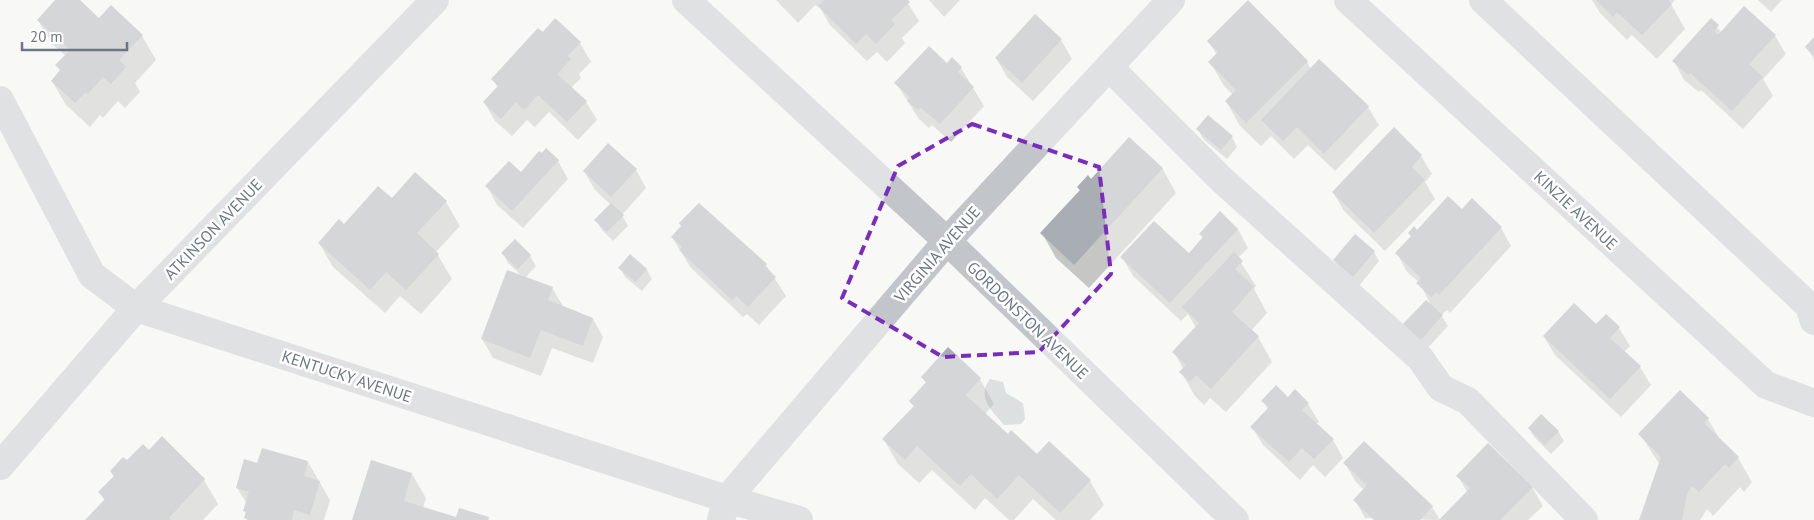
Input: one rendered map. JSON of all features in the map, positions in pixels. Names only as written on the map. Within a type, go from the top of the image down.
[{"type":"street","name":"ATKINSON AVENUE","points":[[0,466],[136,308],[435,0]]},
{"type":"street","name":"GORDONSTON AVENUE","points":[[686,0],[947,242],[1236,520]]},
{"type":"street","name":"VIRGINIA AVENUE","points":[[724,509],[947,242],[1171,0]]},
{"type":"street","name":"KINZIE AVENUE","points":[[1348,0],[1766,385],[1814,403]]},
{"type":"street","points":[[1483,0],[1809,306],[1814,321]]},
{"type":"street","points":[[1109,67],[1221,179],[1420,358],[1441,388],[1468,401],[1584,520]]},
{"type":"street","name":"KENTUCKY AVENUE","points":[[0,100],[92,275],[136,308],[724,509],[799,520]]},
{"type":"highlighted area","points":[[972,124],[1099,167],[1111,274],[1039,352],[943,357],[842,298],[898,166]]},
{"type":"shaded area","points":[[990,379],[1003,382],[1006,393],[1023,403],[1025,419],[1021,424],[1004,425],[987,404],[985,392]]},
{"type":"building","points":[[55,0],[80,0],[99,18],[111,5],[143,35],[119,60],[126,67],[111,84],[103,77],[88,94],[86,92],[75,103],[51,81],[60,70],[55,65],[70,50],[37,20]]},
{"type":"building","points":[[824,0],[908,0],[910,2],[891,20],[895,24],[876,44],[866,34],[856,44],[818,6]]},
{"type":"building","points":[[1248,0],[1308,61],[1246,123],[1225,101],[1236,90],[1208,62],[1218,52],[1207,41]]},
{"type":"building","points":[[1596,0],[1668,0],[1672,4],[1642,35],[1617,12],[1613,17]]},
{"type":"building","points":[[1744,6],[1776,35],[1749,64],[1763,77],[1732,111],[1690,73],[1688,75],[1672,61],[1711,18],[1719,25],[1714,31],[1718,35]]},
{"type":"building","points":[[1035,14],[1062,39],[1022,83],[995,58]]},
{"type":"building","points":[[555,18],[581,42],[568,56],[571,59],[557,74],[587,101],[567,122],[538,95],[524,110],[516,102],[501,119],[483,102],[498,86],[491,79],[538,28],[543,32]]},
{"type":"building","points":[[1814,37],[1814,56],[1805,47]]},
{"type":"building","points":[[929,46],[947,63],[952,57],[962,67],[958,72],[974,87],[940,124],[921,108],[918,110],[907,101],[910,97],[894,83]]},
{"type":"building","points":[[1319,59],[1369,106],[1324,154],[1297,127],[1283,141],[1261,120]]},
{"type":"building","points":[[1208,115],[1233,136],[1221,150],[1196,129]]},
{"type":"building","points":[[1394,127],[1422,155],[1412,167],[1425,180],[1374,233],[1332,192]]},
{"type":"building","points":[[1129,137],[1163,168],[1074,265],[1040,233],[1080,190],[1077,187],[1088,175],[1091,179]]},
{"type":"building","points":[[608,143],[637,169],[611,197],[583,171]]},
{"type":"building","points":[[546,148],[559,160],[512,211],[485,186],[509,161],[521,172],[539,151],[542,153]]},
{"type":"building","points":[[415,172],[447,201],[417,233],[439,254],[406,290],[386,272],[370,290],[318,243],[339,219],[344,224],[378,186],[392,198]]},
{"type":"building","points":[[1448,196],[1462,209],[1472,198],[1502,227],[1439,295],[1436,292],[1431,297],[1416,283],[1421,278],[1395,253],[1411,236],[1408,233],[1414,226],[1417,230]]},
{"type":"building","points":[[611,203],[624,215],[607,232],[594,220]]},
{"type":"building","points":[[699,203],[767,264],[765,266],[776,277],[748,307],[736,296],[732,300],[679,250],[682,247],[671,237],[681,226],[679,223]]},
{"type":"building","points":[[1220,211],[1238,229],[1170,303],[1120,257],[1154,221],[1189,253],[1203,237],[1199,234]]},
{"type":"building","points":[[1355,234],[1375,251],[1353,277],[1333,260]]},
{"type":"building","points":[[515,239],[531,255],[518,269],[501,253]]},
{"type":"building","points":[[1234,252],[1243,261],[1235,269],[1254,287],[1232,312],[1259,336],[1211,389],[1196,375],[1190,382],[1179,372],[1186,365],[1172,352],[1199,323],[1182,307]]},
{"type":"building","points":[[630,254],[647,269],[636,282],[618,268]]},
{"type":"building","points":[[507,270],[553,287],[548,300],[593,318],[583,346],[541,330],[530,358],[481,339]]},
{"type":"building","points":[[1426,300],[1443,315],[1420,341],[1402,325]]},
{"type":"building","points":[[1574,303],[1596,324],[1606,314],[1620,327],[1610,338],[1641,366],[1610,399],[1543,336]]},
{"type":"building","points":[[948,347],[981,378],[966,395],[1008,434],[1011,430],[1037,454],[1049,441],[1091,480],[1060,513],[1019,475],[997,499],[971,474],[960,486],[917,446],[905,460],[882,439],[914,406],[909,401],[926,382],[921,377]]},
{"type":"building","points":[[1276,385],[1288,397],[1295,389],[1309,403],[1302,410],[1334,439],[1314,459],[1302,448],[1289,462],[1250,427],[1269,407],[1261,401]]},
{"type":"building","points":[[1680,390],[1709,418],[1704,423],[1739,457],[1729,468],[1725,464],[1699,492],[1692,486],[1687,494],[1682,520],[1639,520],[1661,457],[1638,434]]},
{"type":"building","points":[[1541,414],[1559,431],[1545,445],[1528,428]]},
{"type":"building","points":[[162,436],[205,479],[169,518],[171,520],[85,520],[105,499],[98,492],[114,476],[110,471],[123,457],[127,460],[143,444],[149,450]]},
{"type":"building","points":[[1364,441],[1433,506],[1420,520],[1374,520],[1353,500],[1367,485],[1343,463]]},
{"type":"building","points":[[1488,443],[1533,487],[1500,520],[1439,520],[1470,488],[1456,476]]},
{"type":"building","points":[[262,448],[308,461],[304,476],[320,481],[310,515],[294,510],[292,520],[249,520],[244,518],[246,512],[243,511],[249,492],[236,488],[244,459],[257,463]]},
{"type":"building","points":[[371,460],[412,473],[404,501],[456,517],[459,508],[489,517],[488,520],[352,520]]}]
